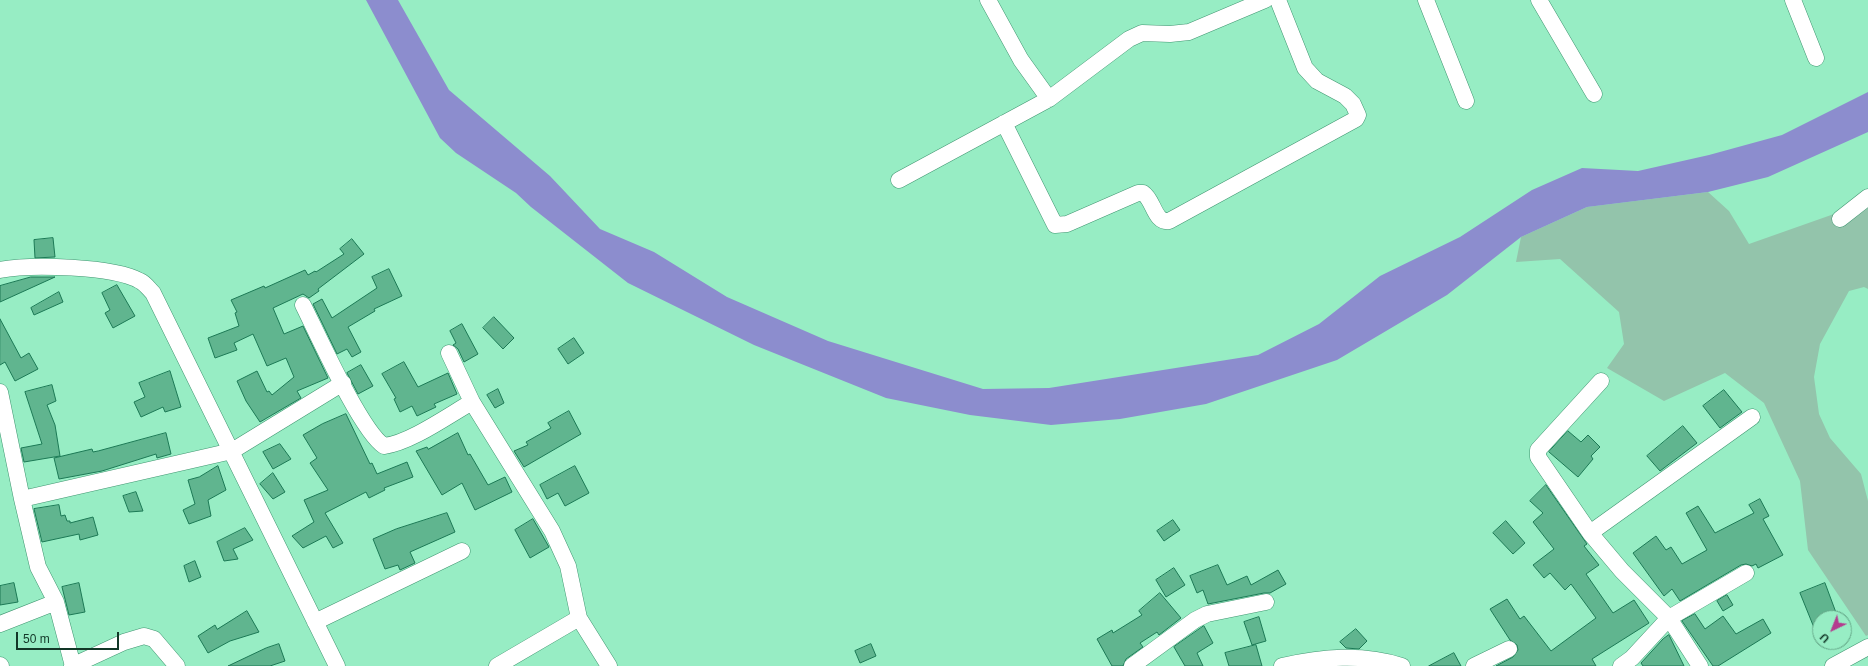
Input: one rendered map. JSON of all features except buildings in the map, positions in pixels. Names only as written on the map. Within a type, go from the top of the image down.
[{"type":"street","points":[[899,180],[1049,99],[1129,39],[1142,33],[1170,34],[1189,32],[1265,0]]},
{"type":"street","points":[[1004,124],[1055,225],[1067,224],[1138,193],[1143,193],[1150,199],[1160,219],[1164,222],[1169,221],[1356,119],[1358,115],[1353,104],[1336,90],[1317,81],[1305,68],[1278,0]]},
{"type":"street","points":[[1426,0],[1466,101]]},
{"type":"street","points":[[1539,0],[1594,94]]},
{"type":"street","points":[[1794,0],[1816,58]]},
{"type":"street","points":[[991,1],[1021,60],[1049,99]]},
{"type":"street","points":[[1840,219],[1868,197]]},
{"type":"street","points":[[0,270],[13,268],[88,269],[118,273],[141,281],[153,293],[337,666]]},
{"type":"street","points":[[303,305],[364,421],[380,444],[384,446],[392,445],[415,434],[472,402]]},
{"type":"street","points":[[449,353],[472,402],[552,531],[562,551],[572,582],[579,618],[605,664]]},
{"type":"street","points":[[1601,381],[1536,453],[1590,533],[1622,571],[1669,618],[1700,666]]},
{"type":"street","points":[[22,498],[232,452],[343,383]]},
{"type":"street","points":[[0,392],[38,567],[56,602],[72,666],[124,642],[144,636],[154,639],[177,666]]},
{"type":"street","points":[[1590,533],[1752,417]]},
{"type":"street","points":[[315,622],[462,551]]},
{"type":"street","points":[[1631,663],[1669,618],[1746,573]]},
{"type":"street","points":[[0,624],[56,602]]},
{"type":"street","points":[[1132,666],[1195,620],[1207,614],[1266,602]]},
{"type":"street","points":[[497,666],[579,618]]},
{"type":"street","points":[[1833,666],[1868,646]]},
{"type":"street","points":[[1474,666],[1509,649]]},
{"type":"street","points":[[1282,666],[1311,660],[1342,657],[1377,659],[1402,666]]},
{"type":"green space","points":[[1708,192],[1729,211],[1749,244],[1868,202],[1868,289],[1864,287],[1849,291],[1820,344],[1814,377],[1819,414],[1830,438],[1861,474],[1868,501],[1868,635],[1866,636],[1852,615],[1852,610],[1848,610],[1808,550],[1800,481],[1764,403],[1725,373],[1664,401],[1607,368],[1624,344],[1619,312],[1560,259],[1516,262],[1521,237],[1587,207]]},
{"type":"water","points":[[366,0],[398,0],[449,90],[550,176],[600,229],[654,252],[727,297],[828,341],[983,389],[1049,388],[1258,355],[1319,324],[1380,276],[1460,237],[1532,190],[1582,168],[1638,171],[1709,155],[1782,135],[1868,92],[1868,132],[1768,177],[1708,192],[1587,207],[1521,237],[1447,295],[1337,360],[1206,404],[1120,419],[1051,425],[970,415],[886,398],[754,345],[628,283],[531,207],[516,193],[456,153],[440,138]]}]
